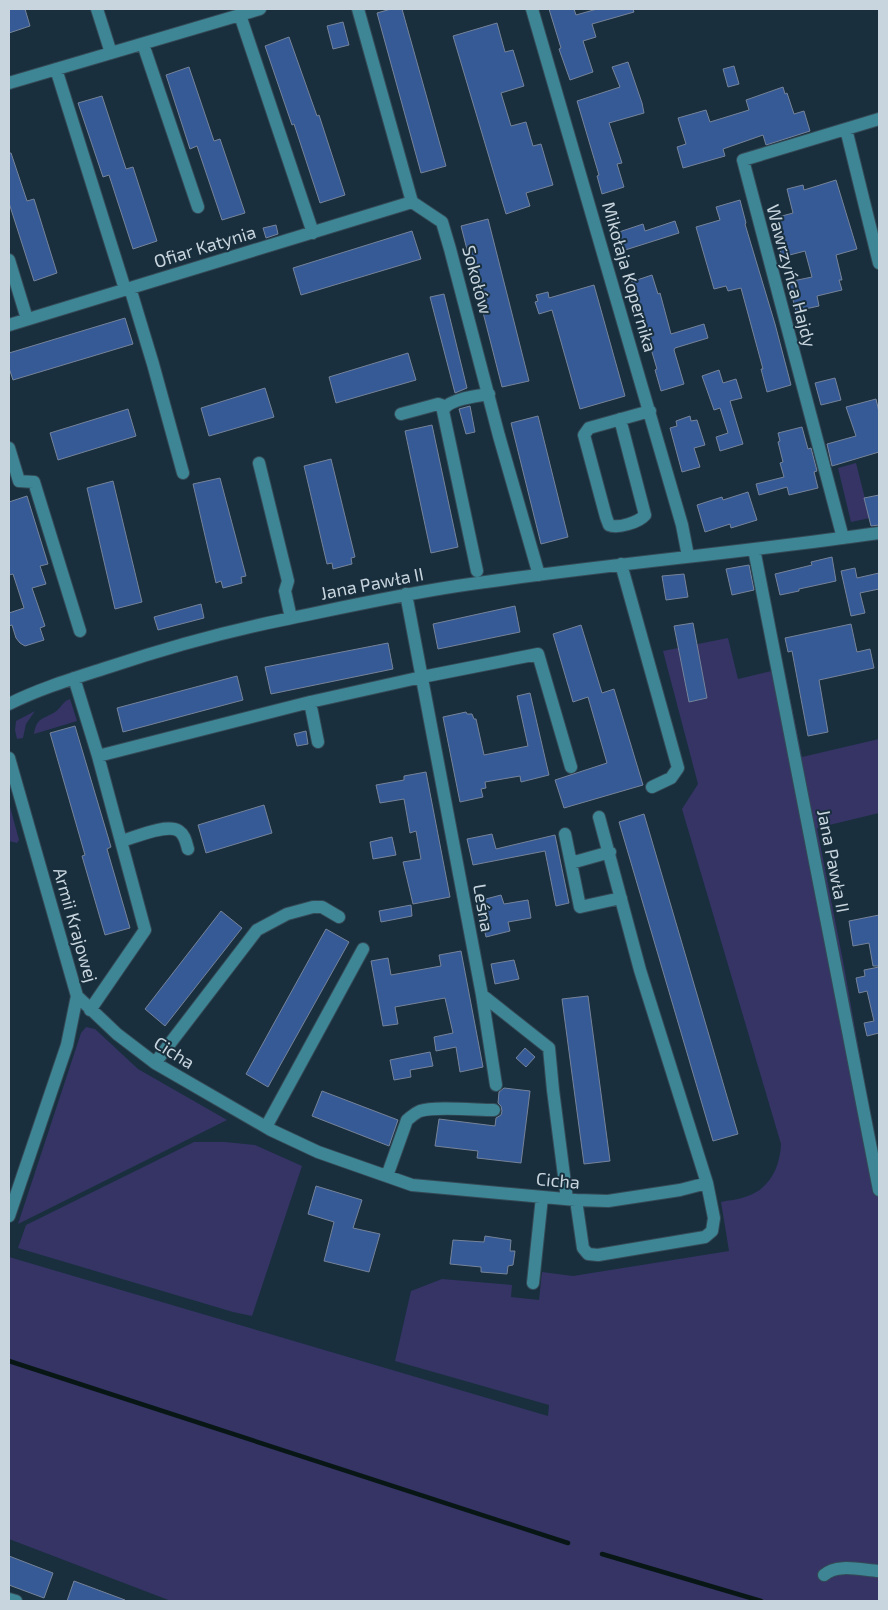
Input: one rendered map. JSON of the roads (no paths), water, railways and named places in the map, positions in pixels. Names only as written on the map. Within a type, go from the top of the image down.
[{"type":"street","points":[[97,9],[111,53]]},
{"type":"street","points":[[9,83],[260,9]]},
{"type":"street","points":[[358,9],[412,202]]},
{"type":"street","name":"Mikołaja Kopernika","points":[[532,9],[650,411],[682,525],[688,556]]},
{"type":"street","points":[[240,15],[314,233]]},
{"type":"street","points":[[143,44],[198,207]]},
{"type":"street","points":[[56,69],[153,364],[182,473]]},
{"type":"street","name":"Wawrzyńca Hajdy","points":[[843,538],[742,160],[879,119]]},
{"type":"street","points":[[846,129],[879,263]]},
{"type":"street","name":"Ofiar Katynia","points":[[9,325],[412,202]]},
{"type":"street","name":"Sokołów","points":[[412,202],[442,222],[512,483],[539,575]]},
{"type":"street","points":[[9,260],[27,319]]},
{"type":"street","points":[[401,414],[438,404],[444,406],[489,394]]},
{"type":"street","points":[[444,406],[443,411],[477,571]]},
{"type":"street","points":[[620,419],[645,515],[640,520],[614,527],[609,525],[606,517],[584,435],[589,428],[620,419],[650,411]]},
{"type":"street","points":[[9,448],[14,482],[34,482],[80,631]]},
{"type":"street","points":[[259,463],[288,581],[284,591],[291,618]]},
{"type":"street","name":"Jana Pawła II","points":[[9,704],[74,678],[194,640],[406,594],[621,564],[879,533]]},
{"type":"street","name":"Jana Pawła II","points":[[754,549],[878,1185]]},
{"type":"street","points":[[621,564],[678,768],[671,778],[652,787]]},
{"type":"street","name":"Leśna","points":[[406,594],[482,996],[496,1084]]},
{"type":"street","points":[[98,756],[310,702],[538,654],[570,767]]},
{"type":"street","points":[[74,678],[98,756],[146,930],[90,1010]]},
{"type":"street","points":[[310,702],[318,742]]},
{"type":"street","name":"Armii Krajowej","points":[[9,758],[77,996],[67,1045],[9,1216]]},
{"type":"street","points":[[482,996],[549,1048],[553,1090],[571,1200],[584,1248],[588,1254],[598,1255],[705,1237],[712,1231],[714,1218],[707,1183],[640,970],[610,852],[599,817]]},
{"type":"street","points":[[122,841],[170,828],[180,831],[188,849]]},
{"type":"street","points":[[565,834],[580,907],[622,898]]},
{"type":"street","points":[[571,863],[610,852]]},
{"type":"street","points":[[155,1063],[257,930],[287,914],[313,907],[322,907],[339,917]]},
{"type":"street","points":[[266,1127],[363,949]]},
{"type":"street","name":"Cicha","points":[[77,996],[117,1034],[155,1063],[266,1127],[318,1152],[412,1185],[571,1200],[608,1201],[680,1190],[707,1183]]},
{"type":"street","points":[[386,1176],[407,1120],[413,1115],[420,1111],[431,1109],[494,1110]]},
{"type":"street","points":[[533,1283],[542,1197]]},
{"type":"street","points":[[824,1576],[829,1570],[845,1568],[879,1571]]},
{"type":"street","points":[[9,1598],[16,1601]]},
{"type":"waterway","points":[[9,1361],[568,1543]]},
{"type":"waterway","points":[[602,1554],[761,1601]]}]
